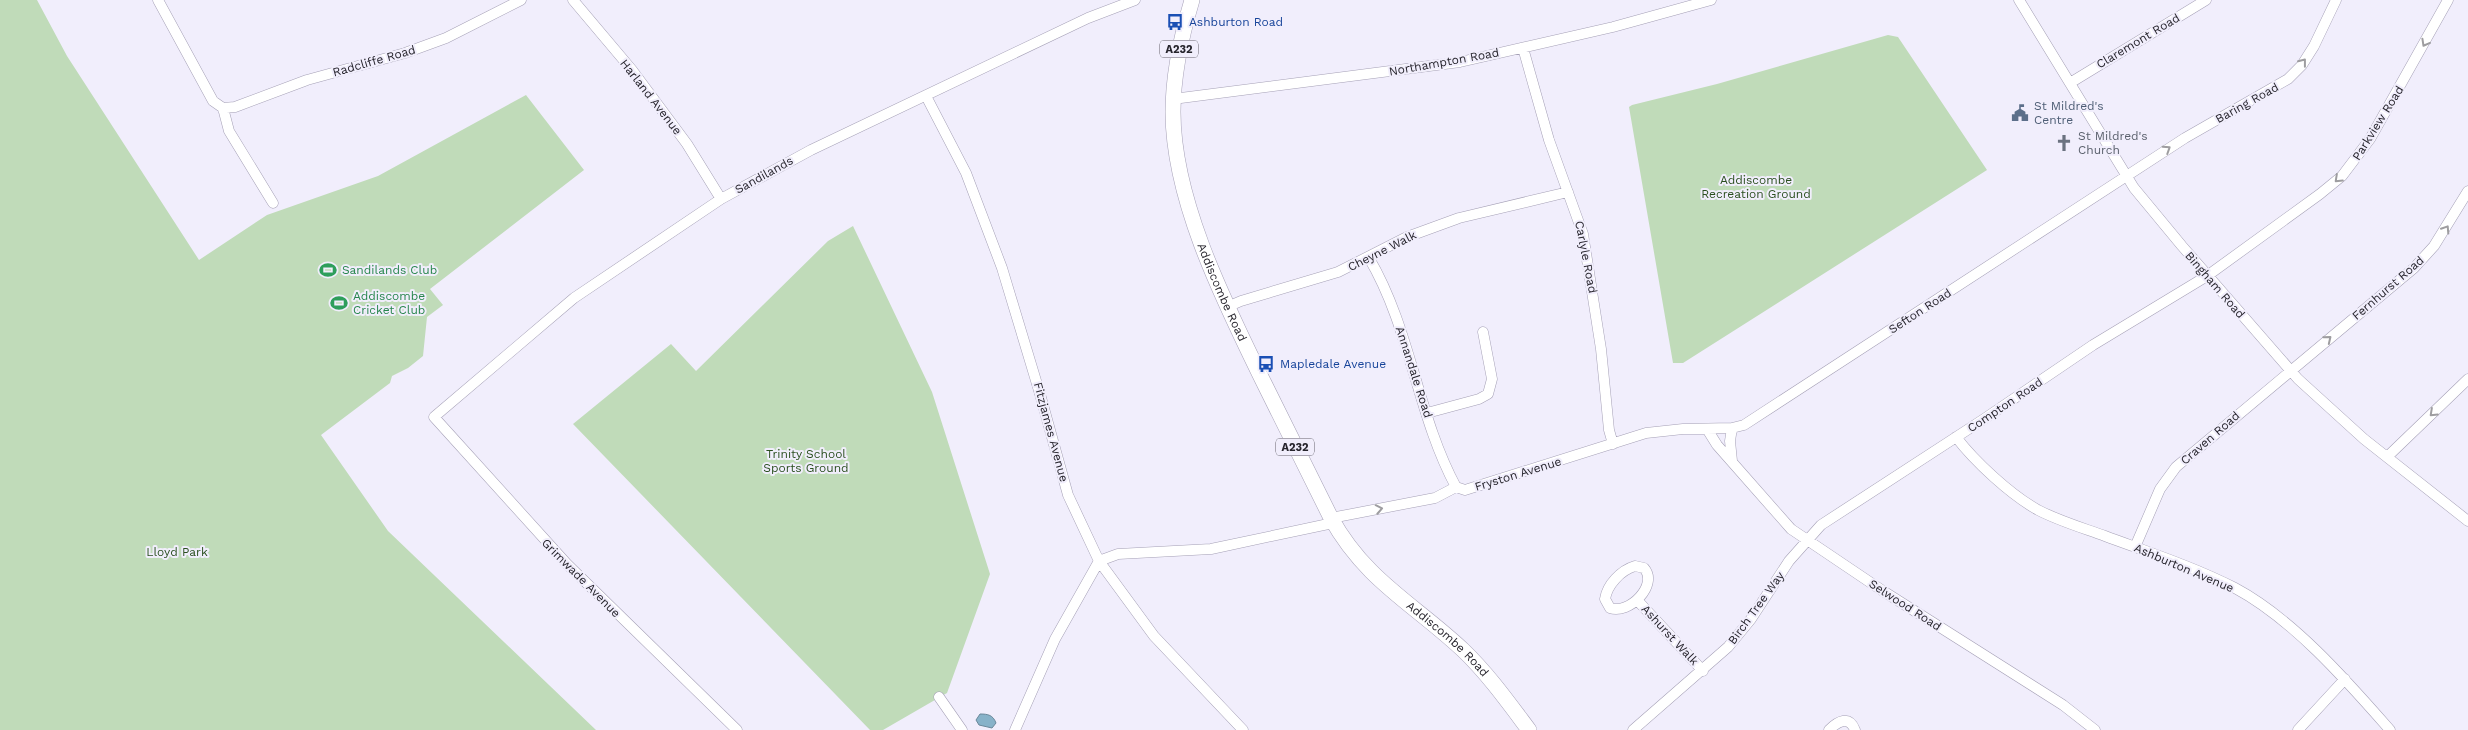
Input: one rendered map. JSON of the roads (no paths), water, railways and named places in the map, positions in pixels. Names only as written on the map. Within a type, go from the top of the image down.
[{"type":"highway","name":"Addiscombe Road","points":[[1192,0],[1177,55],[1173,99],[1175,142],[1181,173],[1198,233],[1227,307],[1332,520],[1368,570],[1470,658],[1493,682],[1529,730]]},
{"type":"street","points":[[158,0],[213,101],[223,108],[229,131],[273,203]]},
{"type":"street","name":"Radcliffe Road","points":[[223,108],[235,107],[307,80],[446,38],[521,0]]},
{"type":"street","name":"Harland Avenue","points":[[573,0],[632,70],[687,144],[722,199]]},
{"type":"street","name":"Sandilands","points":[[434,417],[574,298],[722,199],[811,150],[1088,18],[1135,0]]},
{"type":"street","name":"Northampton Road","points":[[1173,99],[1439,65],[1613,27],[1711,0]]},
{"type":"street","name":"Bingham Road","points":[[2019,0],[2127,177],[2156,216],[2290,370],[2387,457],[2468,521]]},
{"type":"street","name":"Claremont Road","points":[[2070,83],[2206,0]]},
{"type":"street","name":"Baring Road","points":[[2127,177],[2237,106],[2273,89],[2288,79],[2302,65],[2314,46],[2336,0]]},
{"type":"street","name":"Parkview Road","points":[[2208,276],[2320,194],[2348,169],[2379,124],[2448,0]]},
{"type":"street","name":"Carlyle Road","points":[[1523,48],[1549,140],[1580,220],[1586,244],[1600,341],[1609,430],[1613,444]]},
{"type":"street","name":"Fitzjames Avenue","points":[[926,96],[966,173],[1002,268],[1068,495],[1099,561],[1154,636],[1243,730]]},
{"type":"street","name":"Sefton Road","points":[[1707,429],[1732,428],[1750,421],[2127,177]]},
{"type":"street","name":"Fernhurst Road","points":[[2290,370],[2425,257],[2447,228],[2468,191]]},
{"type":"street","name":"Cheyne Walk","points":[[1227,307],[1325,276],[1369,258],[1407,237],[1459,218],[1568,192]]},
{"type":"street","name":"Annandale Road","points":[[1369,258],[1400,328],[1427,413],[1456,487]]},
{"type":"street","name":"Compton Road","points":[[1806,540],[1829,519],[1956,437],[2087,348],[2208,276]]},
{"type":"street","points":[[1427,413],[1479,399],[1488,394],[1492,379],[1483,332]]},
{"type":"street","name":"Craven Road","points":[[2135,547],[2160,490],[2176,467],[2290,370]]},
{"type":"street","points":[[2387,457],[2468,379]]},
{"type":"street","name":"Grimwade Avenue","points":[[434,417],[567,564],[737,730]]},
{"type":"street","points":[[1732,428],[1730,441],[1732,461]]},
{"type":"street","name":"Fryston Avenue","points":[[1332,520],[1435,498],[1456,487],[1465,490],[1657,431],[1707,429]]},
{"type":"street","name":"Selwood Road","points":[[1707,429],[1717,445],[1781,519],[1806,540],[2063,705],[2095,730]]},
{"type":"street","name":"Ashburton Avenue","points":[[1956,437],[1970,454],[2006,486],[2036,509],[2217,580],[2251,598],[2281,620],[2345,679],[2390,730]]},
{"type":"street","points":[[1015,730],[1055,639],[1099,561],[1118,554],[1211,549],[1332,520]]},
{"type":"street","name":"Birch Tree Way","points":[[1633,730],[1703,671],[1746,626],[1806,540]]},
{"type":"street","name":"Ashurst Walk","points":[[1635,566],[1644,568],[1648,577],[1645,590],[1637,600],[1614,609],[1607,605],[1605,599],[1611,584],[1635,566]]},
{"type":"street","name":"Ashurst Walk","points":[[1637,600],[1703,671]]},
{"type":"street","points":[[2298,730],[2345,679]]},
{"type":"street","points":[[939,698],[962,730]]},
{"type":"street","points":[[1828,730],[1844,720],[1851,723],[1855,730]]},
{"type":"water","points":[[980,714],[993,718],[996,723],[992,728],[979,725],[976,720]]},
{"type":"place","name":"Ashburton Road","points":[[1175,22]]},
{"type":"place","name":"St Mildred's Centre","points":[[2020,113]]},
{"type":"place","name":"St Mildred's Church","points":[[2064,143]]},
{"type":"place","name":"Sandilands Club","points":[[328,270]]},
{"type":"place","name":"Addiscombe Cricket Club","points":[[339,303]]},
{"type":"place","name":"Mapledale Avenue","points":[[1266,364]]},
{"type":"park label","name":"Addiscombe Recreation Ground","points":[[1756,187]]},
{"type":"park label","name":"Trinity School Sports Ground","points":[[806,461]]},
{"type":"park label","name":"Lloyd Park","points":[[177,552]]}]
